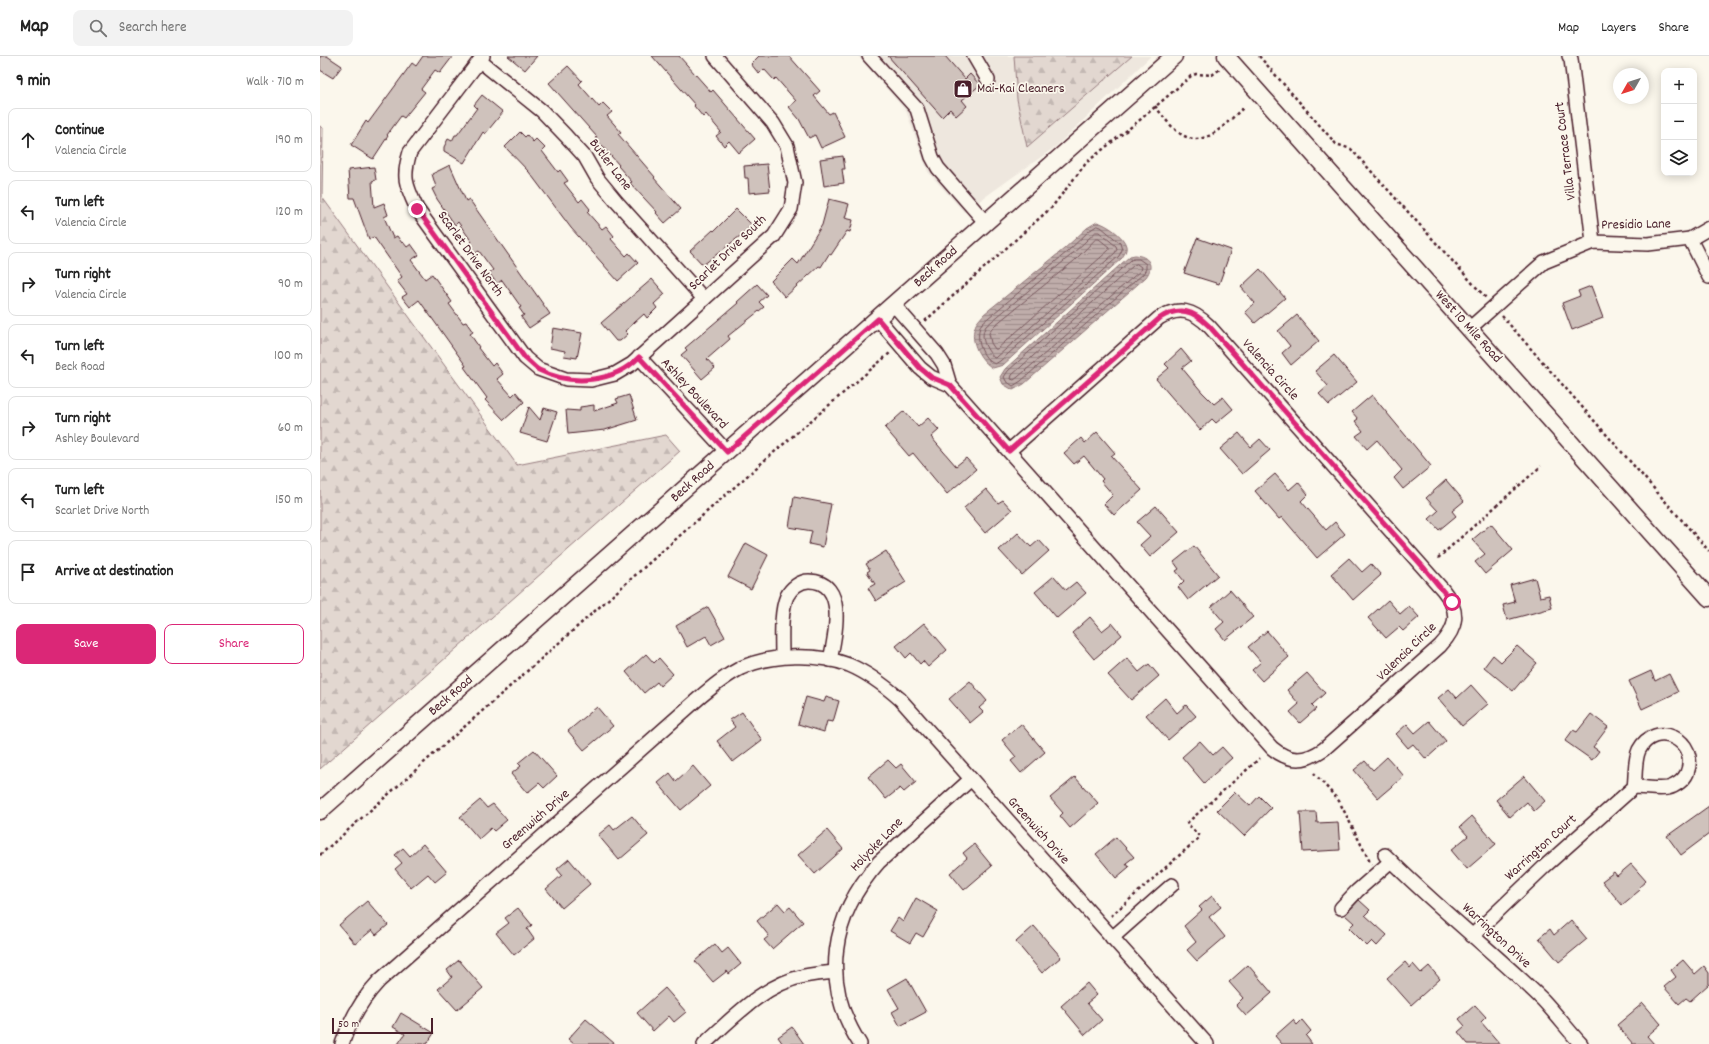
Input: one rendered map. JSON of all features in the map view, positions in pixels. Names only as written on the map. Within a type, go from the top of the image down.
[{"type":"main road","name":"Beck Road","points":[[320,811],[1174,56]]},
{"type":"main road","name":"West 10 Mile Road","points":[[1226,56],[1709,598]]},
{"type":"street","name":"Scarlet Drive South","points":[[639,357],[774,236],[791,208],[795,183],[787,146],[773,124],[715,56]]},
{"type":"street","points":[[869,56],[917,109],[932,157],[938,168],[986,223]]},
{"type":"street","points":[[974,56],[988,80]]},
{"type":"street","name":"Villa Terrace Court","points":[[1569,56],[1571,58],[1593,242]]},
{"type":"street","name":"Butler Lane","points":[[482,59],[542,111],[566,136],[585,157],[597,178],[616,201],[704,299]]},
{"type":"street","name":"Scarlet Drive North","points":[[482,59],[410,152],[405,169],[407,188],[417,209],[525,358],[538,369],[566,379],[591,380],[615,374],[632,364],[639,357]]},
{"type":"street","name":"Presidio Lane","points":[[1469,329],[1544,262],[1593,242],[1648,244],[1690,239],[1709,228]]},
{"type":"street","points":[[1690,239],[1709,277]]},
{"type":"street","name":"Valencia Circle","points":[[894,305],[944,365],[950,385],[1272,748],[1285,757],[1292,759],[1305,758],[1317,754],[1324,749],[1440,646],[1452,631],[1454,624],[1454,610],[1448,596],[1209,326],[1195,315],[1180,311],[1167,313],[1160,318],[1009,451]]},
{"type":"street","name":"Valencia Circle","points":[[878,319],[920,368],[931,377],[950,385]]},
{"type":"street","name":"Ashley Boulevard","points":[[639,357],[727,452]]},
{"type":"street","points":[[782,657],[784,609],[788,594],[800,583],[815,581],[822,583],[829,589],[836,606],[833,644],[830,660]]},
{"type":"street","name":"Greenwich Drive","points":[[342,1044],[346,1032],[362,1001],[379,981],[693,703],[712,687],[742,668],[782,657],[830,660],[848,665],[868,674],[900,699],[1207,1044]]},
{"type":"street","points":[[1661,735],[1675,737],[1684,745],[1689,755],[1690,765],[1685,776],[1678,784],[1670,788],[1658,789],[1634,787],[1636,760],[1644,743],[1652,737],[1661,735]]},
{"type":"street","name":"Holyoke Lane","points":[[860,1044],[845,1017],[835,972],[836,952],[842,921],[856,891],[866,877],[894,848],[971,779]]},
{"type":"street","name":"Warrington Court","points":[[1472,936],[1544,867],[1634,787]]},
{"type":"street","name":"Warrington Drive","points":[[1341,908],[1388,858],[1420,890],[1543,1001],[1581,1044]]},
{"type":"street","points":[[1112,938],[1172,885]]},
{"type":"street","points":[[704,1044],[751,1002],[766,991],[804,976],[835,972]]},
{"type":"path","points":[[916,330],[1052,207],[1087,162],[1191,76],[1196,74],[1212,75]]},
{"type":"path","points":[[1155,106],[1177,131],[1185,137],[1193,139],[1209,137],[1243,108]]},
{"type":"path","points":[[320,855],[753,470],[899,344]]},
{"type":"path","points":[[1438,558],[1541,466]]},
{"type":"path","points":[[1101,925],[1200,837],[1187,823],[1260,758]]},
{"type":"path","points":[[1314,773],[1339,801],[1371,865]]},
{"type":"shaded area","points":[[858,56],[1151,56],[1055,147],[964,212],[928,172],[906,111]]},
{"type":"green space","points":[[1014,56],[1132,56],[1027,147],[1017,99]]},
{"type":"green space","points":[[320,126],[323,128],[322,197],[517,465],[666,435],[680,451],[320,769]]},
{"type":"water","points":[[1097,222],[1110,228],[1125,242],[1126,248],[1122,258],[1003,365],[993,368],[980,356],[975,345],[974,333],[977,322],[984,314],[1064,249],[1087,228]]},
{"type":"water","points":[[1135,255],[1147,259],[1149,262],[1150,269],[1146,277],[1024,384],[1013,390],[1003,384],[1000,377],[1005,369],[1130,256]]},
{"type":"building","points":[[320,56],[327,56],[342,66],[333,78],[320,70]]},
{"type":"building","points":[[423,56],[453,56],[440,73],[435,70],[421,89],[425,92],[404,118],[401,116],[387,135],[388,136],[373,159],[351,145],[366,121],[368,123],[412,63],[416,66]]},
{"type":"building","points":[[508,56],[537,56],[525,70]]},
{"type":"building","points":[[652,56],[679,56],[711,92],[713,90],[755,139],[739,153],[729,141],[724,146],[716,136],[721,132],[706,114],[703,117],[694,106],[695,105]]},
{"type":"building","points":[[759,56],[789,56],[820,91],[814,96],[829,114],[833,112],[845,137],[821,148],[815,135],[809,138],[799,119],[789,107],[796,101],[776,78],[774,80],[764,69],[759,74],[751,64]]},
{"type":"building","points":[[888,56],[945,56],[965,79],[970,74],[980,85],[962,100],[967,106],[956,116],[950,109],[942,117]]},
{"type":"building","points":[[568,66],[582,81],[579,84],[599,107],[603,103],[612,112],[607,116],[621,132],[618,134],[681,209],[665,223],[656,213],[657,212],[630,183],[632,182],[618,166],[619,165],[595,138],[597,137],[549,83]]},
{"type":"building","points":[[482,95],[503,112],[485,134],[483,132],[464,163],[444,151],[444,147],[448,139],[452,141],[455,135],[457,135],[477,108],[474,105]]},
{"type":"building","points":[[520,132],[525,137],[527,135],[533,142],[536,139],[545,148],[542,151],[558,172],[560,170],[568,181],[564,183],[579,202],[582,199],[590,209],[587,212],[602,229],[606,226],[614,236],[611,239],[626,256],[629,253],[638,263],[618,281],[571,228],[529,172],[505,147]]},
{"type":"building","points":[[843,156],[845,169],[842,169],[844,183],[824,186],[820,159]]},
{"type":"building","points":[[767,164],[770,191],[749,193],[748,178],[745,178],[744,166]]},
{"type":"building","points":[[450,165],[466,201],[469,199],[550,314],[529,328],[521,317],[524,315],[519,308],[521,307],[502,280],[497,284],[489,273],[493,270],[479,251],[474,254],[468,245],[472,242],[458,222],[455,225],[432,189],[436,187],[432,174]]},
{"type":"building","points":[[374,167],[376,180],[372,181],[374,207],[384,203],[388,215],[384,217],[393,238],[397,236],[407,247],[411,244],[419,255],[411,260],[425,279],[432,274],[452,302],[449,304],[463,323],[466,322],[473,332],[470,334],[479,347],[478,348],[492,366],[495,363],[503,374],[497,379],[512,396],[516,392],[524,402],[504,420],[485,400],[487,398],[464,367],[466,366],[419,300],[410,307],[402,297],[407,294],[397,281],[402,277],[374,237],[369,239],[354,198],[350,198],[348,170]]},
{"type":"building","points":[[829,199],[849,204],[845,218],[853,220],[850,232],[847,231],[821,267],[819,266],[785,297],[771,281],[793,259],[798,264],[822,225]]},
{"type":"building","points":[[736,209],[752,225],[703,265],[690,251],[713,230],[714,231]]},
{"type":"building","points":[[1197,238],[1231,250],[1219,284],[1184,273]]},
{"type":"building","points":[[1260,269],[1285,298],[1255,323],[1245,312],[1255,303],[1241,287]]},
{"type":"building","points":[[652,279],[665,294],[654,304],[657,308],[647,318],[644,314],[625,331],[628,334],[620,341],[616,341],[601,323]]},
{"type":"building","points":[[757,284],[767,295],[759,302],[764,307],[728,336],[730,339],[707,359],[715,368],[702,379],[681,355],[687,350],[685,348],[738,303],[737,302]]},
{"type":"building","points":[[1591,286],[1603,318],[1572,330],[1562,303],[1580,296],[1578,291]]},
{"type":"building","points":[[1297,315],[1319,341],[1291,365],[1282,353],[1290,346],[1278,331]]},
{"type":"building","points":[[553,328],[582,333],[577,358],[564,356],[565,351],[550,348]]},
{"type":"building","points":[[1181,349],[1191,361],[1182,368],[1202,392],[1214,404],[1223,397],[1233,409],[1216,423],[1212,419],[1200,430],[1156,379],[1169,368],[1165,364]]},
{"type":"building","points":[[1334,355],[1357,382],[1329,405],[1319,394],[1328,386],[1315,371]]},
{"type":"building","points":[[629,395],[637,420],[605,430],[568,434],[566,410],[580,411],[580,407],[594,405],[594,411],[618,403],[616,399]]},
{"type":"building","points":[[1372,395],[1431,466],[1403,489],[1394,478],[1402,470],[1377,440],[1367,449],[1356,436],[1363,431],[1355,421],[1358,419],[1352,412]]},
{"type":"building","points":[[529,407],[540,420],[544,408],[557,412],[547,441],[520,433]]},
{"type":"building","points":[[904,411],[918,427],[928,418],[939,430],[931,437],[956,466],[966,458],[976,469],[947,494],[913,453],[909,456],[885,428]]},
{"type":"building","points":[[1097,432],[1115,453],[1111,456],[1142,490],[1114,515],[1104,504],[1113,495],[1101,481],[1103,479],[1084,456],[1074,464],[1064,453],[1081,438],[1085,443]]},
{"type":"building","points":[[1239,433],[1251,447],[1260,439],[1270,450],[1242,474],[1220,449]]},
{"type":"building","points":[[1275,474],[1289,490],[1298,482],[1308,494],[1301,501],[1326,530],[1335,522],[1345,534],[1317,558],[1282,517],[1279,519],[1255,491]]},
{"type":"building","points":[[1446,480],[1464,501],[1452,511],[1456,516],[1439,530],[1429,519],[1438,511],[1426,498]]},
{"type":"building","points":[[986,489],[998,503],[1003,500],[1012,510],[985,533],[964,508]]},
{"type":"building","points":[[794,497],[831,504],[823,547],[809,544],[812,531],[789,527]]},
{"type":"building","points":[[1156,506],[1179,532],[1150,557],[1140,545],[1150,536],[1137,522]]},
{"type":"building","points":[[1491,524],[1513,550],[1485,574],[1475,562],[1485,554],[1472,540]]},
{"type":"building","points":[[1018,533],[1031,547],[1039,540],[1049,551],[1022,575],[999,550]]},
{"type":"building","points":[[746,543],[768,555],[751,589],[728,577]]},
{"type":"building","points":[[1194,546],[1218,575],[1188,600],[1178,587],[1184,581],[1176,571],[1179,569],[1174,562]]},
{"type":"building","points":[[886,551],[906,582],[876,601],[868,588],[875,584],[867,572],[870,570],[866,564]]},
{"type":"building","points":[[1349,558],[1362,572],[1371,564],[1381,575],[1353,600],[1331,574]]},
{"type":"building","points":[[1054,576],[1066,590],[1076,582],[1086,593],[1057,618],[1035,592]]},
{"type":"building","points":[[1535,578],[1540,597],[1549,595],[1552,608],[1507,620],[1503,605],[1515,602],[1510,585]]},
{"type":"building","points":[[1230,590],[1253,617],[1225,640],[1216,629],[1224,622],[1211,607]]},
{"type":"building","points":[[1388,600],[1400,614],[1409,606],[1419,617],[1403,631],[1399,627],[1386,638],[1368,618]]},
{"type":"building","points":[[708,607],[725,637],[711,645],[706,636],[687,647],[676,626]]},
{"type":"building","points":[[1090,617],[1102,631],[1112,623],[1122,635],[1094,659],[1072,633]]},
{"type":"building","points":[[924,623],[947,650],[928,667],[923,661],[920,664],[911,653],[906,658],[896,646]]},
{"type":"building","points":[[1267,631],[1289,657],[1262,681],[1252,670],[1261,662],[1248,647]]},
{"type":"building","points":[[1517,646],[1537,663],[1513,691],[1484,667],[1493,655],[1501,662]]},
{"type":"building","points":[[646,654],[654,663],[659,658],[673,674],[660,686],[657,682],[644,693],[626,672]]},
{"type":"building","points":[[1127,658],[1139,672],[1149,664],[1159,676],[1131,700],[1108,675]]},
{"type":"building","points":[[1651,671],[1655,681],[1669,674],[1678,692],[1642,709],[1629,681]]},
{"type":"building","points":[[1307,673],[1325,693],[1312,705],[1316,709],[1300,723],[1290,712],[1299,704],[1287,690]]},
{"type":"building","points":[[970,681],[987,701],[979,708],[983,712],[970,723],[949,699]]},
{"type":"building","points":[[1471,685],[1488,704],[1462,726],[1438,698],[1449,689],[1457,698]]},
{"type":"building","points":[[806,697],[824,702],[826,697],[839,701],[833,722],[827,721],[824,732],[798,724]]},
{"type":"building","points":[[1165,698],[1177,713],[1186,705],[1196,716],[1168,740],[1146,715]]},
{"type":"building","points":[[597,707],[613,726],[584,750],[568,731]]},
{"type":"building","points":[[742,712],[762,740],[733,762],[717,741],[735,727],[730,720]]},
{"type":"building","points":[[1591,714],[1608,727],[1593,747],[1599,751],[1592,760],[1565,741],[1573,730],[1577,732]]},
{"type":"building","points":[[1429,721],[1446,741],[1426,759],[1413,744],[1408,748],[1396,734],[1407,724],[1415,733]]},
{"type":"building","points":[[1021,724],[1045,752],[1021,773],[1011,761],[1016,757],[1002,740]]},
{"type":"building","points":[[1200,741],[1213,755],[1222,747],[1232,758],[1204,783],[1182,757]]},
{"type":"building","points":[[534,750],[557,776],[544,788],[539,783],[527,793],[511,774],[521,766],[518,763]]},
{"type":"building","points":[[1387,757],[1404,776],[1378,798],[1354,770],[1365,761],[1373,770]]},
{"type":"building","points":[[888,760],[896,768],[901,764],[916,782],[904,792],[900,788],[886,799],[868,777]]},
{"type":"building","points":[[693,766],[710,786],[681,810],[658,783],[670,773],[676,781]]},
{"type":"building","points":[[1524,776],[1545,801],[1534,811],[1527,802],[1510,817],[1496,800]]},
{"type":"building","points":[[1075,777],[1098,803],[1070,828],[1060,816],[1063,813],[1050,798]]},
{"type":"building","points":[[1235,792],[1250,806],[1259,796],[1271,808],[1244,836],[1217,810]]},
{"type":"building","points":[[480,800],[487,808],[493,804],[507,820],[494,831],[491,828],[479,839],[460,817]]},
{"type":"building","points":[[1709,806],[1709,834],[1681,855],[1667,836]]},
{"type":"building","points":[[1300,812],[1316,812],[1317,823],[1338,822],[1340,850],[1303,852]]},
{"type":"building","points":[[632,816],[648,835],[619,860],[598,835],[610,825],[614,830]]},
{"type":"building","points":[[1472,816],[1496,844],[1467,869],[1451,850],[1468,836],[1460,827]]},
{"type":"building","points":[[827,830],[843,849],[815,874],[798,855]]},
{"type":"building","points":[[1116,837],[1134,857],[1126,863],[1129,867],[1116,878],[1096,854]]},
{"type":"building","points":[[423,844],[447,872],[435,882],[428,874],[411,888],[395,869],[402,863],[395,855],[403,848],[410,856]]},
{"type":"building","points":[[974,844],[992,866],[964,890],[950,873],[967,858],[963,853]]},
{"type":"building","points":[[569,859],[590,884],[562,908],[546,889],[562,875],[557,869]]},
{"type":"building","points":[[1631,864],[1646,881],[1638,888],[1640,890],[1622,905],[1602,881],[1614,872],[1617,876]]},
{"type":"building","points":[[1212,896],[1221,907],[1209,917],[1225,937],[1197,961],[1187,950],[1196,942],[1184,926],[1202,910],[1199,907]]},
{"type":"building","points":[[916,898],[938,911],[923,937],[916,933],[910,943],[890,931],[898,918],[903,922]]},
{"type":"building","points":[[1359,900],[1370,910],[1365,915],[1387,935],[1377,946],[1372,941],[1367,946],[1349,928],[1354,923],[1345,915]]},
{"type":"building","points":[[367,901],[388,925],[376,935],[372,930],[355,944],[339,925]]},
{"type":"building","points":[[778,903],[785,911],[790,907],[803,922],[772,949],[764,940],[769,936],[757,921]]},
{"type":"building","points":[[518,908],[532,925],[527,929],[534,939],[514,955],[496,933],[509,923],[505,918]]},
{"type":"building","points":[[1571,920],[1587,939],[1559,962],[1539,938],[1550,929],[1554,935]]},
{"type":"building","points":[[1034,926],[1061,957],[1042,973],[1016,942]]},
{"type":"building","points":[[715,944],[722,953],[728,948],[741,964],[729,974],[727,971],[713,982],[695,961]]},
{"type":"building","points":[[459,960],[483,988],[457,1010],[438,989],[452,977],[447,970]]},
{"type":"building","points":[[1683,960],[1695,974],[1704,966],[1709,973],[1709,984],[1690,1001],[1686,998],[1679,1004],[1664,987],[1676,977],[1671,970]]},
{"type":"building","points":[[1405,962],[1410,968],[1413,964],[1421,973],[1429,966],[1440,979],[1411,1005],[1387,978]]},
{"type":"building","points":[[1248,965],[1272,993],[1246,1016],[1236,1005],[1243,998],[1229,982]]},
{"type":"building","points":[[907,978],[926,1012],[900,1026],[892,1012],[899,1008],[888,989]]},
{"type":"building","points":[[1087,983],[1097,995],[1087,1003],[1102,1020],[1085,1035],[1061,1006]]},
{"type":"building","points":[[665,988],[686,1012],[674,1022],[669,1016],[653,1031],[637,1013]]},
{"type":"building","points":[[1643,1003],[1661,1024],[1647,1036],[1654,1044],[1633,1044],[1617,1025]]},
{"type":"building","points":[[1475,1005],[1486,1017],[1481,1022],[1500,1044],[1468,1044],[1458,1032],[1465,1026],[1459,1019]]},
{"type":"building","points":[[401,1013],[434,1033],[427,1044],[398,1044],[405,1034],[393,1027]]},
{"type":"building","points":[[586,1019],[615,1044],[574,1044],[568,1039]]},
{"type":"building","points":[[1293,1020],[1297,1025],[1302,1020],[1311,1031],[1306,1036],[1312,1044],[1282,1044],[1275,1036]]},
{"type":"building","points":[[792,1027],[804,1044],[783,1044],[778,1037]]},
{"type":"place","name":"Mai-Kai Cleaners","points":[[963,89]]},
{"type":"route","points":[[417,209],[525,358],[538,369],[566,379],[591,380],[615,374],[632,364],[639,357],[727,452],[878,319],[920,368],[931,377],[950,385],[1009,451],[1153,322],[1173,311],[1187,312],[1195,315],[1209,326],[1425,569],[1452,602]]}]
